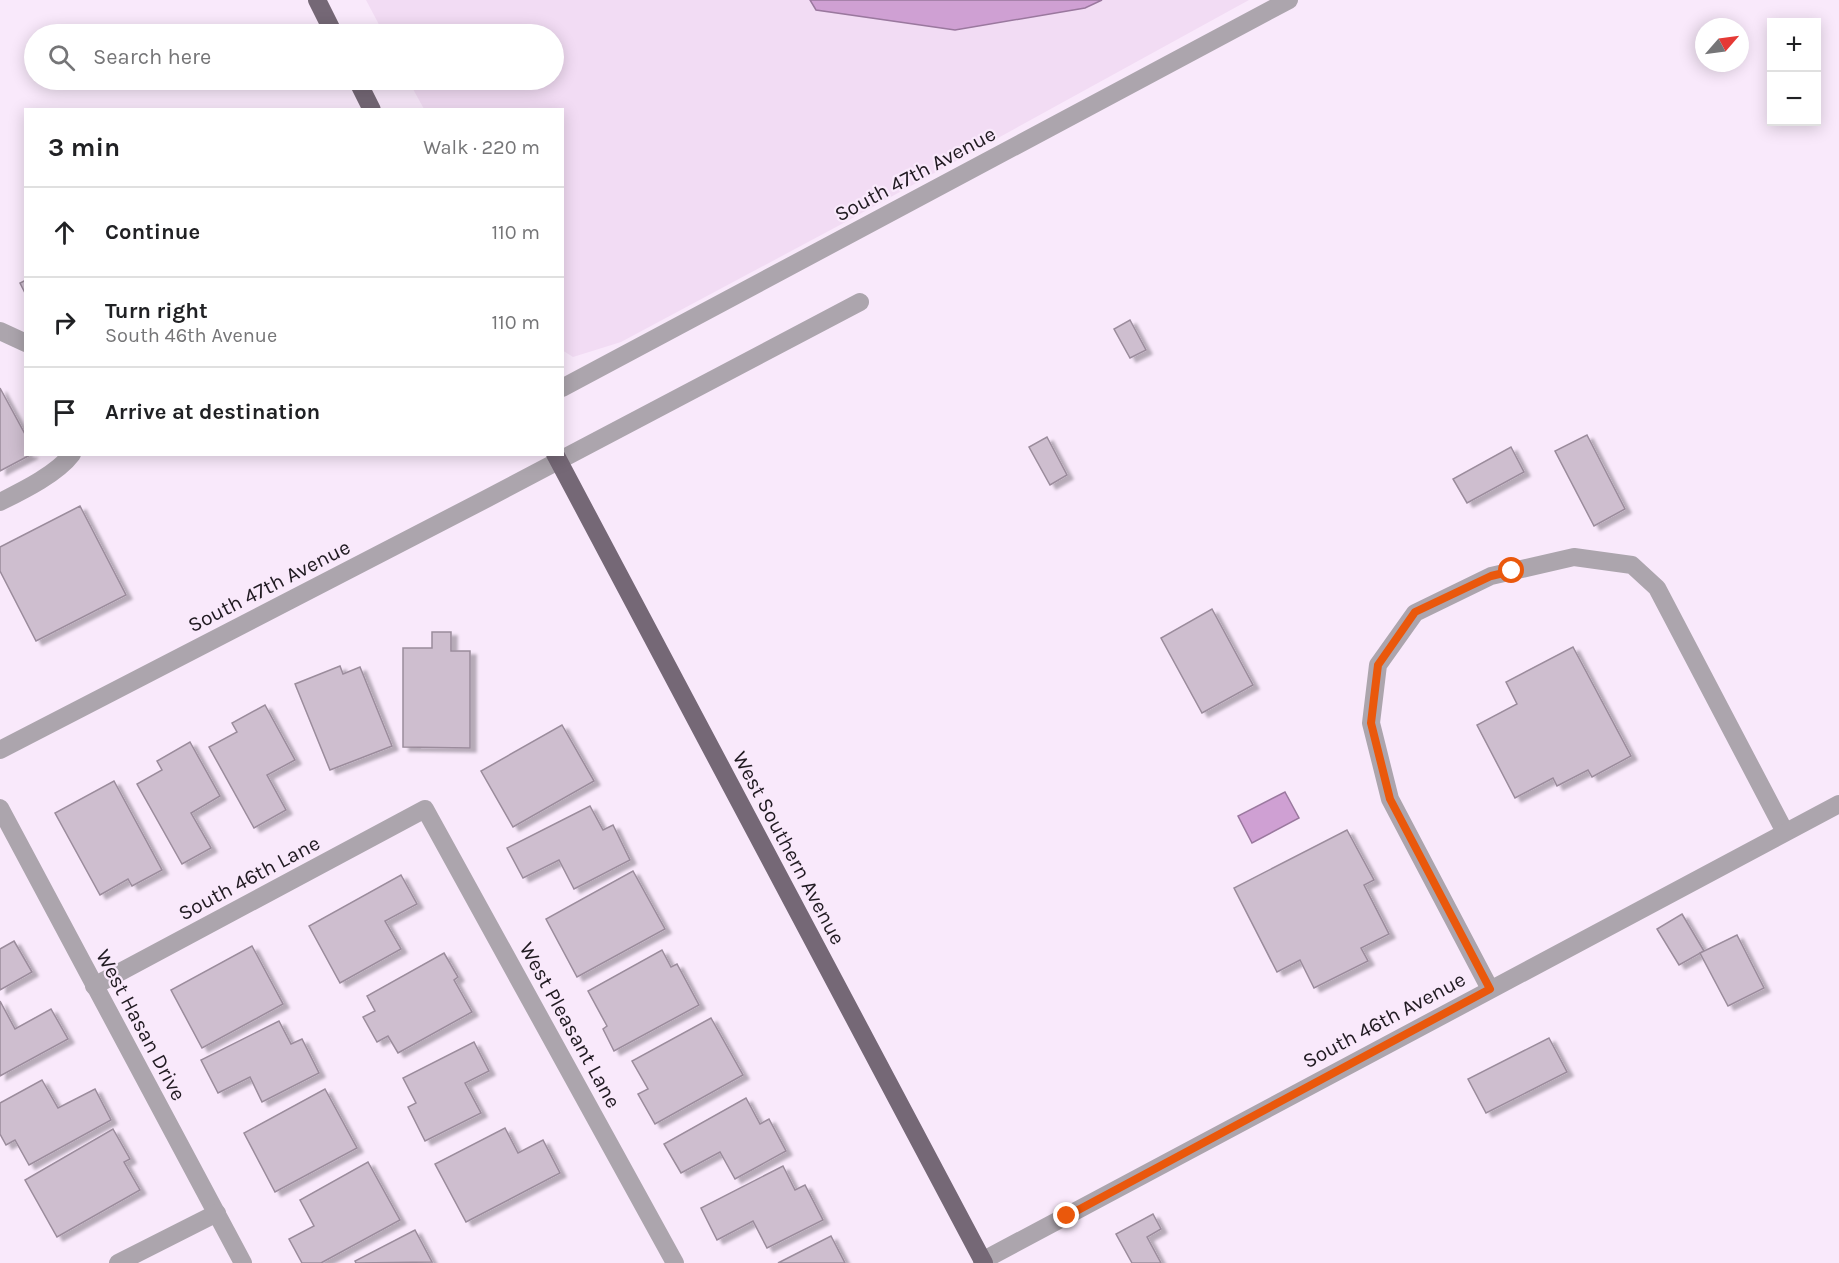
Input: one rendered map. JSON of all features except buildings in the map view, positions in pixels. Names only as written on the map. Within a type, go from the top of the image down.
[{"type":"main road","points":[[316,0],[329,24]]},
{"type":"main road","points":[[362,90],[371,108]]},
{"type":"main road","name":"West Southern Avenue","points":[[557,458],[983,1262]]},
{"type":"street","name":"South 47th Avenue","points":[[564,387],[1289,0]]},
{"type":"street","name":"South 47th Avenue","points":[[564,454],[860,302]]},
{"type":"street","points":[[0,331],[24,342]]},
{"type":"street","points":[[0,502],[21,492],[52,472],[70,456]]},
{"type":"street","name":"South 47th Avenue","points":[[0,750],[557,458]]},
{"type":"street","points":[[1490,989],[1390,799],[1371,723],[1378,665],[1415,612],[1491,576],[1564,559],[1574,557],[1632,565],[1658,588],[1785,832]]},
{"type":"street","name":"South 46th Avenue","points":[[983,1262],[1839,804]]},
{"type":"street","name":"West Hasan Drive","points":[[0,808],[243,1263]]},
{"type":"street","name":"South 46th Lane","points":[[94,986],[425,809]]},
{"type":"street","name":"West Pleasant Lane","points":[[425,809],[675,1263]]},
{"type":"street","points":[[118,1263],[217,1212]]},
{"type":"shaded area","points":[[366,0],[1249,0],[838,226],[621,342],[573,357],[564,351],[564,108],[423,108],[414,90],[564,90],[564,24],[379,24]]},
{"type":"shaded area","points":[[810,0],[1102,0],[1085,8],[955,30],[816,10]]},
{"type":"shaded area","points":[[1285,792],[1299,818],[1252,843],[1238,816]]},
{"type":"route","points":[[1067,1216],[1490,989],[1390,799],[1371,723],[1378,665],[1415,612],[1491,576],[1512,571]]}]
